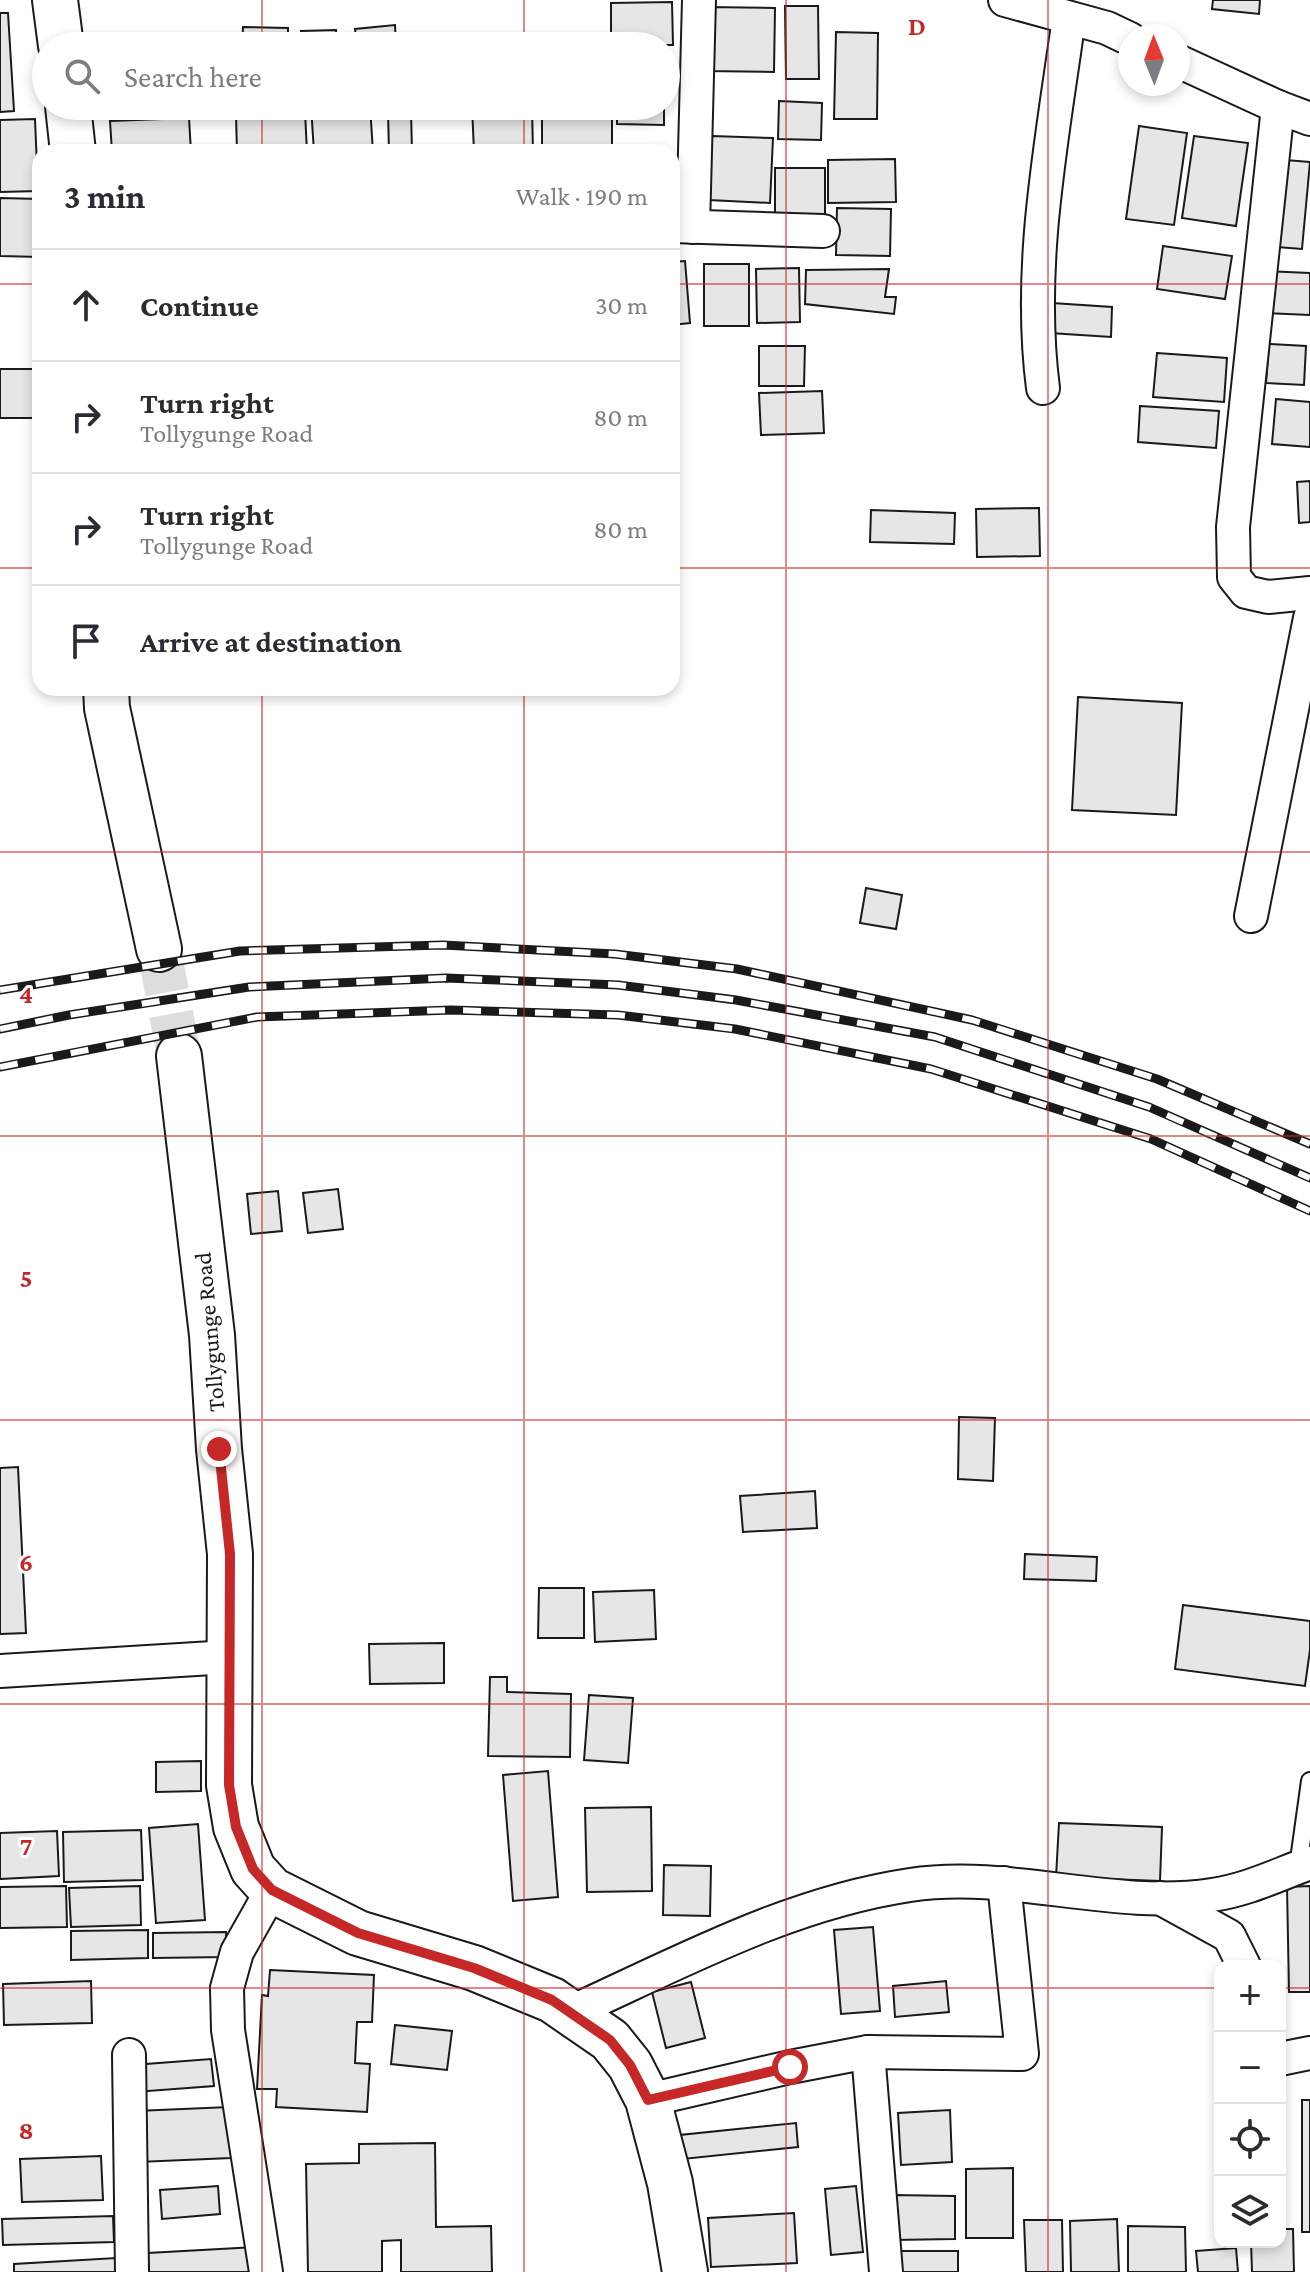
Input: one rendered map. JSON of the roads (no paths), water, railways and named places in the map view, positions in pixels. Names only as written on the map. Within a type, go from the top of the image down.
[{"type":"street","points":[[55,0],[59,32]]},
{"type":"street","points":[[699,0],[682,227],[823,231]]},
{"type":"street","points":[[1005,0],[1118,33]]},
{"type":"street","points":[[1043,388],[1037,338],[1041,238],[1069,18]]},
{"type":"street","points":[[1190,67],[1310,119]]},
{"type":"street","points":[[1278,107],[1233,527],[1234,577],[1246,592],[1268,597],[1310,593]]},
{"type":"street","points":[[70,120],[72,144]]},
{"type":"street","points":[[1251,916],[1310,618]]},
{"type":"street","points":[[106,696],[159,949]]},
{"type":"street","name":"Tollygunge Road","points":[[179,1056],[212,1335],[230,1554],[229,1785],[236,1827],[253,1869],[272,1890],[358,1933],[474,1968],[552,2000],[610,2040],[630,2065],[648,2100],[670,2183],[685,2272]]},
{"type":"street","points":[[0,1671],[229,1657]]},
{"type":"street","points":[[569,2013],[745,1932],[803,1911],[910,1885],[1004,1883],[1087,1894],[1159,1898],[1212,1895],[1255,1886],[1304,1865]]},
{"type":"street","points":[[648,2100],[868,2052],[1022,2054],[1004,1883]]},
{"type":"street","points":[[266,2272],[228,2030],[227,1988],[237,1952],[272,1890]]},
{"type":"street","points":[[1159,1898],[1229,1936],[1241,1960]]},
{"type":"street","points":[[868,2052],[886,2272]]},
{"type":"street","points":[[1286,2058],[1310,2053]]},
{"type":"street","points":[[129,2055],[132,2272]]},
{"type":"lane","points":[[1304,1865],[1310,1781]]},
{"type":"tunnel","points":[[159,949],[179,1056]]},
{"type":"railway","points":[[0,990],[240,951],[443,945],[615,954],[737,969],[972,1020],[1157,1079],[1310,1144]]},
{"type":"railway","points":[[0,1029],[249,987],[446,978],[618,985],[736,1000],[935,1037],[1149,1107],[1310,1178]]},
{"type":"railway","points":[[0,1067],[257,1017],[451,1010],[618,1015],[735,1029],[931,1069],[1151,1139],[1310,1211]]}]
